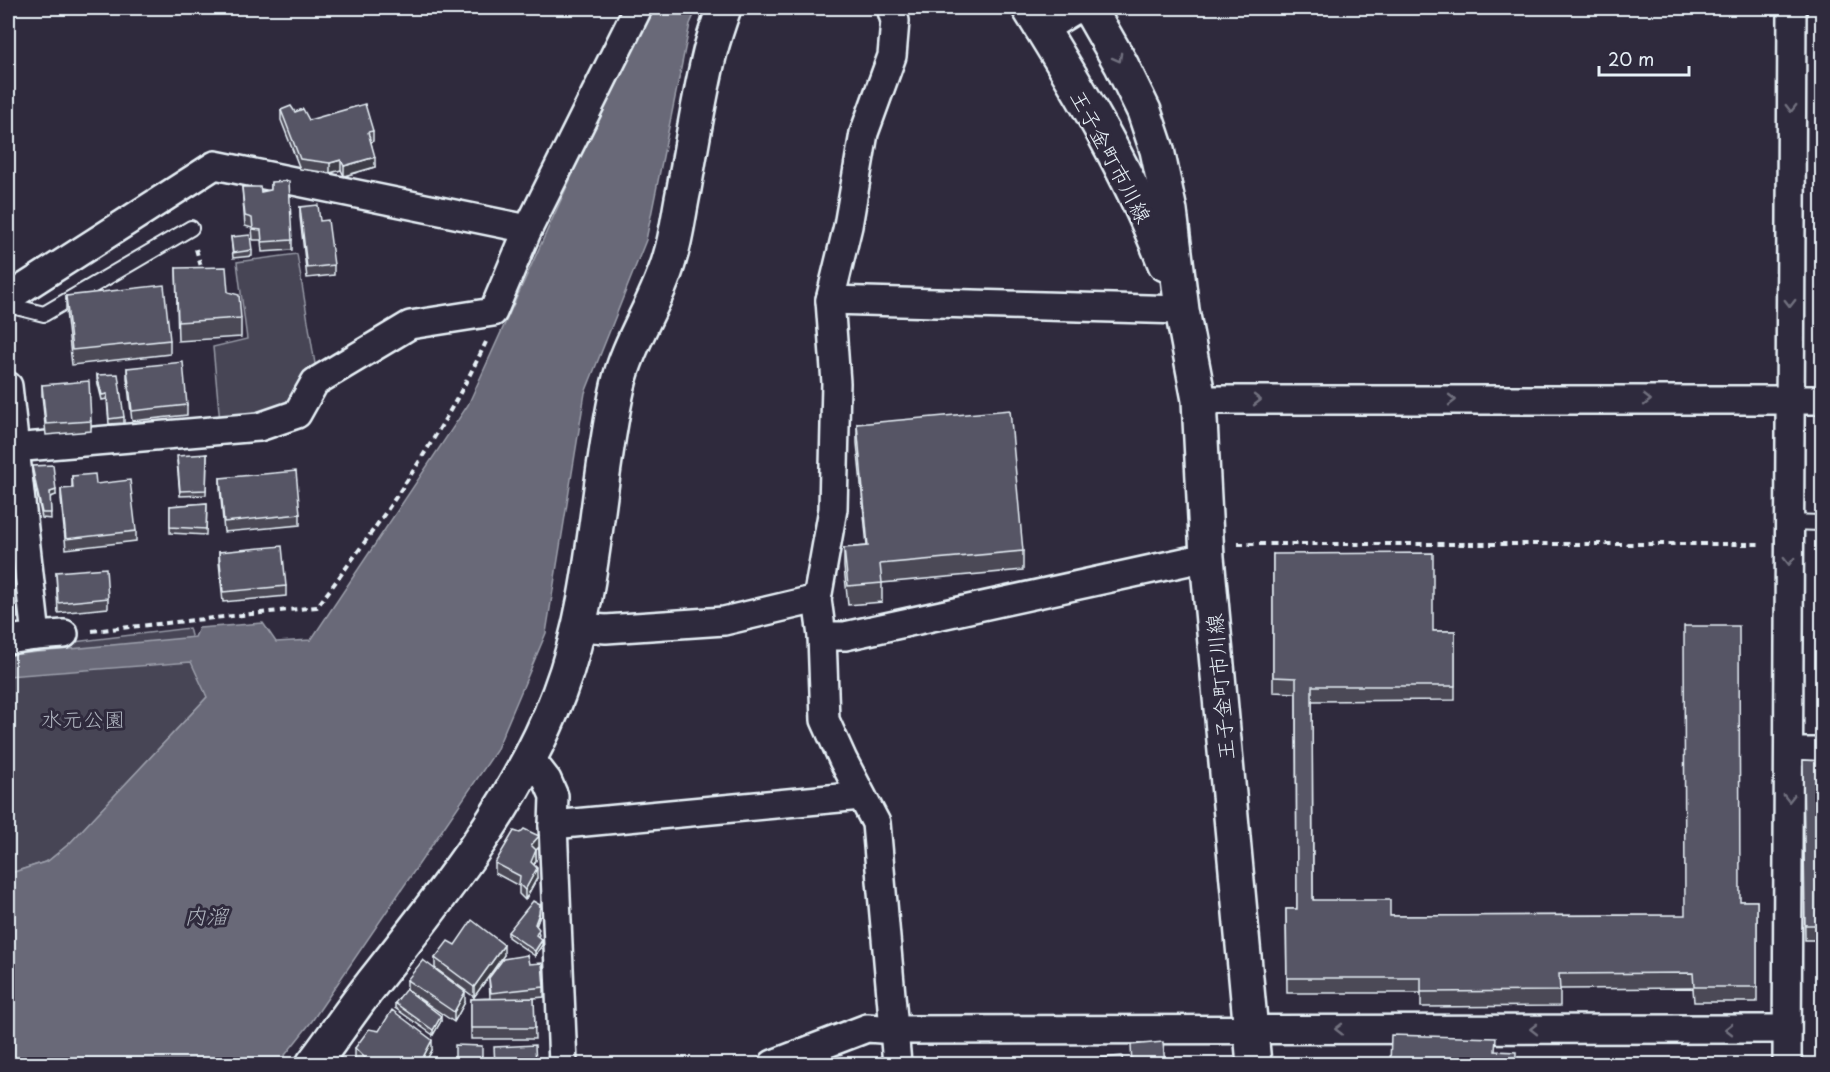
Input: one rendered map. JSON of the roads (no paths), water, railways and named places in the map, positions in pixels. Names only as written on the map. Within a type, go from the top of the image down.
[{"type":"main road","points":[[313,1065],[369,987],[426,917],[514,789],[559,693],[587,595],[604,461],[618,384],[671,254],[710,51],[724,8]]},
{"type":"main road","points":[[1035,17],[1072,8]]},
{"type":"main road","name":"王子金町市川線","points":[[1089,8],[1121,64],[1144,111],[1157,150],[1170,210],[1182,310],[1199,400],[1221,550],[1254,1065]]},
{"type":"main road","name":"王子金町市川線","points":[[1035,17],[1130,183],[1157,243],[1182,310]]},
{"type":"street","points":[[13,448],[259,427],[297,414],[315,382],[410,325],[493,312],[528,229],[638,8]]},
{"type":"street","points":[[891,8],[895,21],[892,56],[864,133],[848,226],[830,300],[836,383],[833,509],[817,599],[822,636],[825,720],[876,823],[897,1065]]},
{"type":"street","points":[[1787,1065],[1792,8]]},
{"type":"street","points":[[8,298],[214,165],[528,229]]},
{"type":"street","points":[[830,300],[1182,310]]},
{"type":"street","points":[[8,386],[13,448],[36,636]]},
{"type":"street","points":[[1199,400],[1822,400]]},
{"type":"street","points":[[822,636],[845,636],[1221,550]]},
{"type":"street","points":[[579,627],[606,629],[724,621],[817,599]]},
{"type":"street","points":[[8,640],[64,634]]},
{"type":"street","points":[[1789,752],[1822,752]]},
{"type":"street","points":[[530,758],[554,796],[552,825],[563,1065]]},
{"type":"street","points":[[552,825],[861,796]]},
{"type":"street","points":[[773,1065],[867,1028],[895,1030],[1787,1029]]},
{"type":"lane","points":[[8,305],[44,314],[191,228]]},
{"type":"lane","points":[[1790,522],[1822,523]]},
{"type":"water","name":"内溜","points":[[653,8],[697,8],[690,24],[646,240],[585,393],[546,633],[496,751],[312,1021],[278,1064],[8,1064],[8,874],[48,861],[70,843],[207,697],[191,662],[8,676],[8,655],[195,637],[199,628],[263,623],[276,642],[311,640],[468,405],[599,116]]},
{"type":"park label","name":"水元公園","points":[[83,718]]}]
